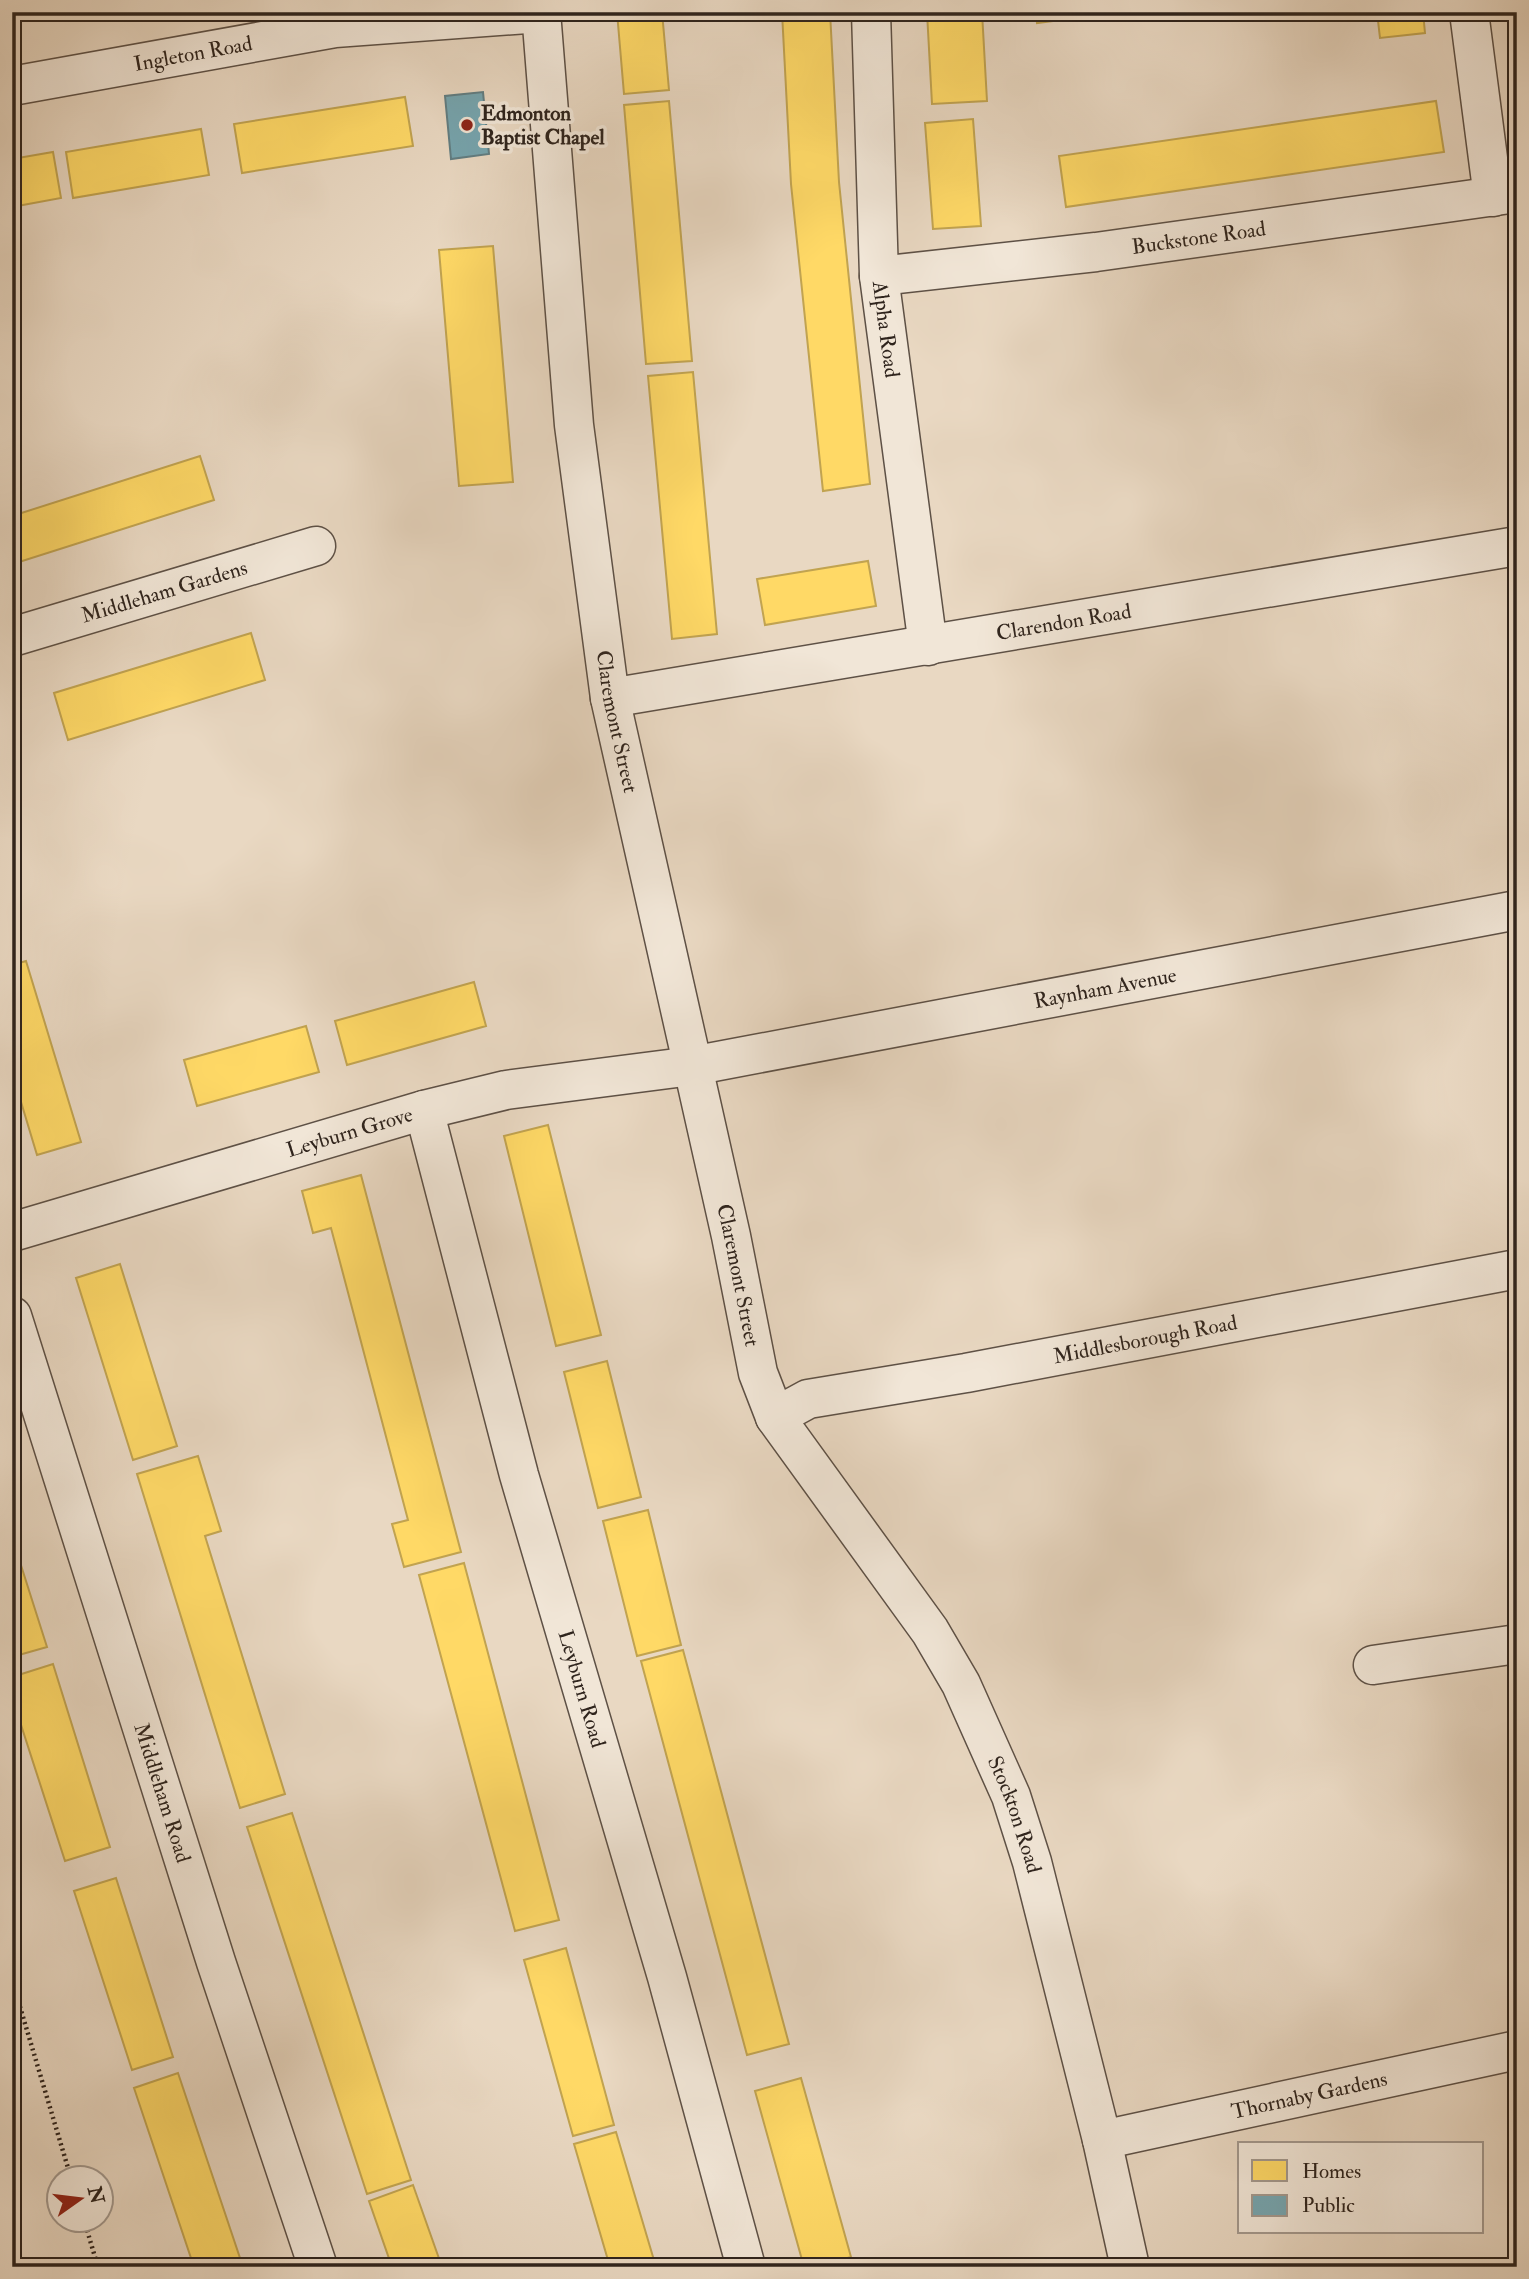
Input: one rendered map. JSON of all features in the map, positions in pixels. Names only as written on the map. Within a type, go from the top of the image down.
[{"type":"street","name":"Ingleton Road","points":[[12,86],[335,28],[541,12]]},
{"type":"street","name":"Claremont Street","points":[[541,12],[573,425],[610,698],[731,1236],[758,1373],[775,1417]]},
{"type":"street","name":"Alpha Road","points":[[871,12],[879,276],[928,646]]},
{"type":"street","points":[[1469,12],[1505,195]]},
{"type":"street","name":"Buckstone Road","points":[[879,276],[1096,252],[1505,195]]},
{"type":"street","name":"Clarendon Road","points":[[610,698],[1517,546]]},
{"type":"street","name":"Middleham Gardens","points":[[12,637],[316,547]]},
{"type":"street","name":"Raynham Avenue","points":[[692,1066],[1517,909]]},
{"type":"street","name":"Leyburn Grove","points":[[12,1231],[424,1110],[506,1090],[692,1066]]},
{"type":"street","name":"Leyburn Road","points":[[424,1110],[519,1475],[667,1977],[746,2267]]},
{"type":"street","name":"Middlesborough Road","points":[[775,1417],[808,1399],[979,1370],[1517,1269]]},
{"type":"street","name":"Middleham Road","points":[[12,1316],[216,1962],[318,2267]]},
{"type":"street","name":"Stockton Road","points":[[775,1417],[930,1631],[961,1684],[1011,1796],[1024,1836],[1102,2140],[1130,2267]]},
{"type":"street","points":[[1373,1665],[1517,1644]]},
{"type":"street","name":"Thornaby Gardens","points":[[1102,2140],[1517,2050]]},
{"type":"path","points":[[12,1980],[68,2164]]},
{"type":"path","points":[[88,2234],[98,2267]]},
{"type":"building: Homes","points":[[12,12],[44,12],[12,18]]},
{"type":"building: Homes","points":[[617,12],[662,12],[669,90],[624,94]]},
{"type":"building: Homes","points":[[782,12],[830,12],[839,182],[870,484],[823,491],[791,184]]},
{"type":"building: Homes","points":[[927,12],[982,12],[987,101],[932,104]]},
{"type":"building: Homes","points":[[1036,12],[1121,12],[1037,23]]},
{"type":"building: Homes","points":[[1377,12],[1423,12],[1425,33],[1380,38]]},
{"type":"building: Homes","points":[[405,97],[413,146],[242,173],[234,124]]},
{"type":"building: Homes","points":[[669,101],[692,361],[646,364],[624,105]]},
{"type":"building: Homes","points":[[1436,101],[1444,152],[1066,207],[1059,156]]},
{"type":"building: Homes","points":[[973,119],[981,226],[933,229],[925,123]]},
{"type":"building: Homes","points":[[201,129],[209,175],[73,198],[66,152]]},
{"type":"building: Homes","points":[[53,152],[61,198],[12,207],[12,159]]},
{"type":"building: Homes","points":[[493,246],[513,482],[459,486],[439,250]]},
{"type":"building: Homes","points":[[693,372],[717,634],[672,639],[648,376]]},
{"type":"building: Homes","points":[[200,456],[214,500],[16,563],[12,553],[12,516]]},
{"type":"building: Homes","points":[[868,561],[876,606],[765,625],[757,579]]},
{"type":"building: Homes","points":[[251,633],[265,680],[68,740],[54,693]]},
{"type":"building: Homes","points":[[26,961],[81,1142],[37,1155],[12,1072],[12,965]]},
{"type":"building: Homes","points":[[474,982],[486,1026],[347,1065],[335,1021]]},
{"type":"building: Homes","points":[[306,1026],[319,1072],[197,1106],[184,1060]]},
{"type":"building: Homes","points":[[548,1125],[601,1335],[556,1346],[504,1136]]},
{"type":"building: Homes","points":[[361,1175],[461,1552],[404,1567],[392,1524],[408,1520],[331,1228],[313,1233],[302,1191]]},
{"type":"building: Homes","points":[[120,1264],[177,1446],[133,1460],[76,1278]]},
{"type":"building: Homes","points":[[607,1361],[641,1497],[598,1508],[564,1372]]},
{"type":"building: Homes","points":[[198,1456],[221,1531],[205,1536],[285,1794],[240,1808],[137,1474]]},
{"type":"building: Homes","points":[[648,1510],[681,1645],[637,1656],[603,1521]]},
{"type":"building: Homes","points":[[12,1537],[47,1647],[12,1657]]},
{"type":"building: Homes","points":[[464,1563],[559,1920],[515,1931],[419,1575]]},
{"type":"building: Homes","points":[[683,1650],[789,2044],[747,2055],[641,1661]]},
{"type":"building: Homes","points":[[53,1664],[110,1847],[65,1861],[12,1697],[12,1677]]},
{"type":"building: Homes","points":[[292,1813],[411,2180],[367,2194],[247,1827]]},
{"type":"building: Homes","points":[[116,1878],[173,2057],[132,2070],[74,1891]]},
{"type":"building: Homes","points":[[566,1948],[614,2125],[573,2136],[524,1960]]},
{"type":"building: Homes","points":[[178,2073],[243,2267],[194,2267],[134,2088]]},
{"type":"building: Homes","points":[[801,2078],[851,2257],[816,2267],[804,2267],[755,2091]]},
{"type":"building: Homes","points":[[616,2132],[656,2267],[610,2267],[574,2144]]},
{"type":"building: Homes","points":[[413,2185],[442,2267],[392,2267],[369,2201]]},
{"type":"building: Public","name":"Edmonton Baptist Chapel","points":[[483,92],[489,154],[451,159],[445,96]]},
{"type":"place","name":"Edmonton Baptist Chapel","points":[[467,125]]}]
